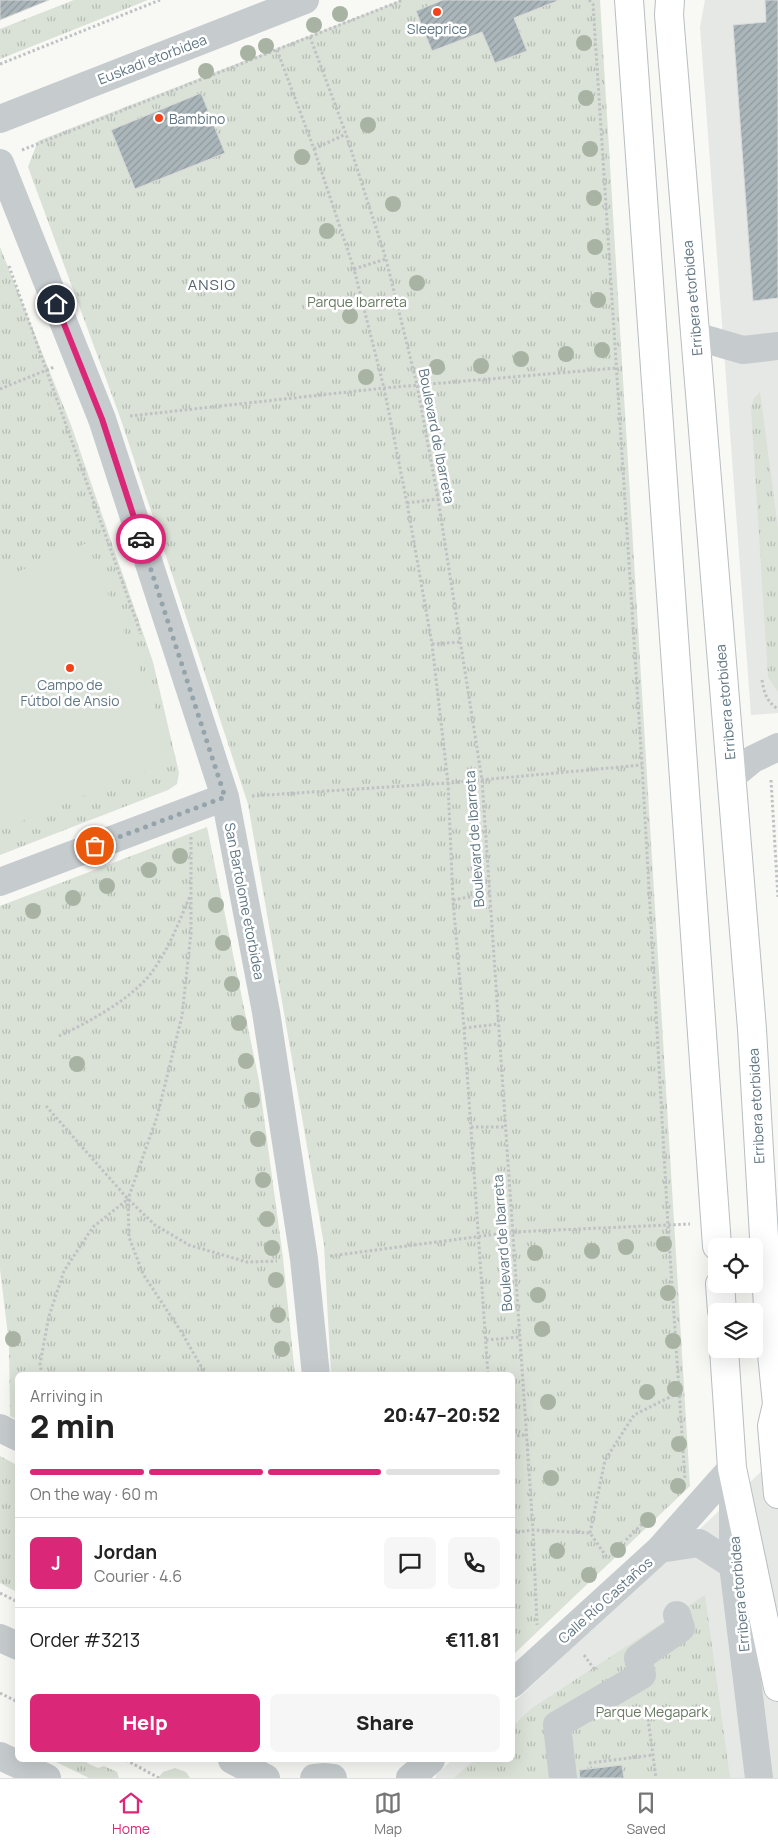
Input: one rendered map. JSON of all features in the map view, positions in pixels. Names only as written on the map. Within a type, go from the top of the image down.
[{"type":"main road","points":[[629,0],[716,1234]]},
{"type":"main road","name":"Erribera etorbidea","points":[[670,0],[694,336],[752,1028],[773,1331],[777,1407],[772,1426],[778,1494]]},
{"type":"main road","name":"Erribera etorbidea","points":[[725,1358],[732,1468]]},
{"type":"main road","points":[[732,1468],[778,1687]]},
{"type":"street","name":"Euskadi etorbidea","points":[[0,119],[305,0]]},
{"type":"street","name":"San Bartolome etorbidea","points":[[6,159],[77,357],[102,419],[225,797],[266,1012],[304,1259],[316,1372]]},
{"type":"street","points":[[694,336],[743,350],[778,346]]},
{"type":"street","points":[[731,777],[753,759],[778,747]]},
{"type":"street","points":[[0,882],[225,797]]},
{"type":"street","points":[[0,1428],[15,1436]]},
{"type":"street","points":[[660,1549],[732,1468]]},
{"type":"street","name":"Erribera etorbidea","points":[[732,1468],[733,1565],[759,1778]]},
{"type":"street","name":"Calle Río Castaños","points":[[515,1681],[660,1549],[700,1543],[733,1565]]},
{"type":"street","points":[[563,1772],[557,1724],[642,1675],[638,1658],[681,1628],[677,1615]]},
{"type":"street","points":[[215,1762],[219,1770],[219,1778]]},
{"type":"street","points":[[236,1762],[266,1778]]},
{"type":"street","points":[[339,1762],[345,1778]]},
{"type":"street","points":[[410,1778],[429,1762]]},
{"type":"street","points":[[4,1764],[47,1778]]},
{"type":"street","points":[[314,1778],[333,1778]]},
{"type":"path","points":[[0,64],[160,0]]},
{"type":"path","points":[[6,159],[403,0]]},
{"type":"path","points":[[589,0],[593,4],[617,368],[685,1481]]},
{"type":"path","name":"Boulevard de Ibarreta","points":[[310,37],[346,134],[386,259],[417,384],[438,499],[482,780],[533,1530],[537,1628],[544,1621]]},
{"type":"path","name":"Boulevard de Ibarreta","points":[[277,50],[314,149],[354,269],[384,388],[432,644],[448,783],[453,900],[464,1028],[488,1372]]},
{"type":"path","points":[[314,149],[346,134]]},
{"type":"path","points":[[7,259],[144,642]]},
{"type":"path","points":[[354,269],[386,259]]},
{"type":"path","points":[[0,389],[77,357]]},
{"type":"path","points":[[102,419],[417,384],[617,368]]},
{"type":"path","points":[[407,503],[438,499]]},
{"type":"path","points":[[432,644],[461,642]]},
{"type":"path","points":[[762,680],[765,696],[778,709]]},
{"type":"path","points":[[225,797],[448,783],[642,764]]},
{"type":"path","points":[[770,778],[778,896]]},
{"type":"path","points":[[183,813],[191,839],[192,893],[191,932],[182,1016],[157,1117],[128,1199],[129,1237],[143,1274],[182,1333],[204,1372]]},
{"type":"path","points":[[59,1036],[90,1022],[121,1000],[148,977],[170,941],[192,893]]},
{"type":"path","points":[[453,900],[490,893]]},
{"type":"path","points":[[464,1028],[499,1024]]},
{"type":"path","points":[[46,1106],[128,1199],[155,1225],[189,1245],[247,1262],[304,1259],[513,1232],[668,1225],[716,1234]]},
{"type":"path","points":[[471,1127],[506,1126]]},
{"type":"path","points":[[41,1372],[40,1364],[49,1316],[64,1271],[93,1227],[128,1199]]},
{"type":"path","points":[[486,1340],[520,1337]]},
{"type":"path","points":[[626,1581],[590,1533],[605,1460],[634,1415],[674,1395],[680,1395]]},
{"type":"path","points":[[515,1436],[526,1436]]},
{"type":"path","points":[[622,1544],[657,1509]]},
{"type":"path","points":[[515,1533],[533,1530],[590,1533]]},
{"type":"path","points":[[601,1565],[608,1558]]},
{"type":"path","points":[[0,1593],[15,1600]]},
{"type":"path","points":[[642,1675],[656,1778]]},
{"type":"path","points":[[0,1692],[15,1700]]},
{"type":"path","points":[[563,1772],[653,1754]]},
{"type":"path","points":[[130,1762],[159,1778]]},
{"type":"shaded area","points":[[705,0],[778,0],[778,713],[751,715],[700,27]]},
{"type":"shaded area","points":[[778,1456],[778,1778],[436,1778],[436,1775],[450,1762],[515,1762],[515,1701]]},
{"type":"green space","points":[[74,0],[148,0],[0,59],[0,29]]},
{"type":"green space","name":"Parque Ibarreta","points":[[401,0],[600,0],[690,1486],[515,1653],[515,1372],[331,1372],[324,1245],[248,804],[120,417],[28,167],[38,141]]},
{"type":"green space","points":[[0,247],[71,425],[153,662],[179,773],[177,784],[168,790],[0,855]]},
{"type":"green space","points":[[760,392],[778,528],[778,692],[768,677],[751,408],[754,398]]},
{"type":"green space","name":"Campo de Fútbol de Ansio","points":[[87,543],[176,758],[0,830],[0,579]]},
{"type":"green space","points":[[207,827],[259,1081],[283,1258],[295,1372],[15,1372],[15,1419],[10,1416],[9,1344],[0,1269],[0,906]]},
{"type":"green space","points":[[0,1456],[15,1464],[15,1591],[0,1583]]},
{"type":"green space","name":"Parque Megapark","points":[[705,1595],[730,1778],[454,1778],[472,1762],[515,1762],[515,1724],[532,1708]]},
{"type":"green space","points":[[56,1762],[87,1762],[98,1768],[104,1766],[117,1772],[119,1778],[89,1778]]},
{"type":"green space","points":[[175,1768],[186,1772],[190,1778],[158,1778],[163,1772]]},
{"type":"building","points":[[0,0],[49,0],[0,20]]},
{"type":"building","points":[[443,0],[557,1],[514,18],[527,51],[495,63],[482,32],[432,51],[416,11]]},
{"type":"building","points":[[765,0],[778,0],[778,298],[753,301],[733,25],[766,22]]},
{"type":"building","points":[[201,93],[225,153],[135,189],[111,130]]},
{"type":"building","points":[[622,1765],[624,1778],[580,1778],[579,1770]]},
{"type":"way so far","points":[[95,846],[225,797],[141,539]]},
{"type":"place","name":"Sleeprice","points":[[437,12]]},
{"type":"place","name":"Bambino","points":[[159,118]]},
{"type":"place","name":"Campo de Fútbol de Ansio","points":[[70,668]]},
{"type":"district","name":"ANSIO","points":[[212,284]]},
{"type":"route","points":[[56,304],[102,419],[141,539]]}]
